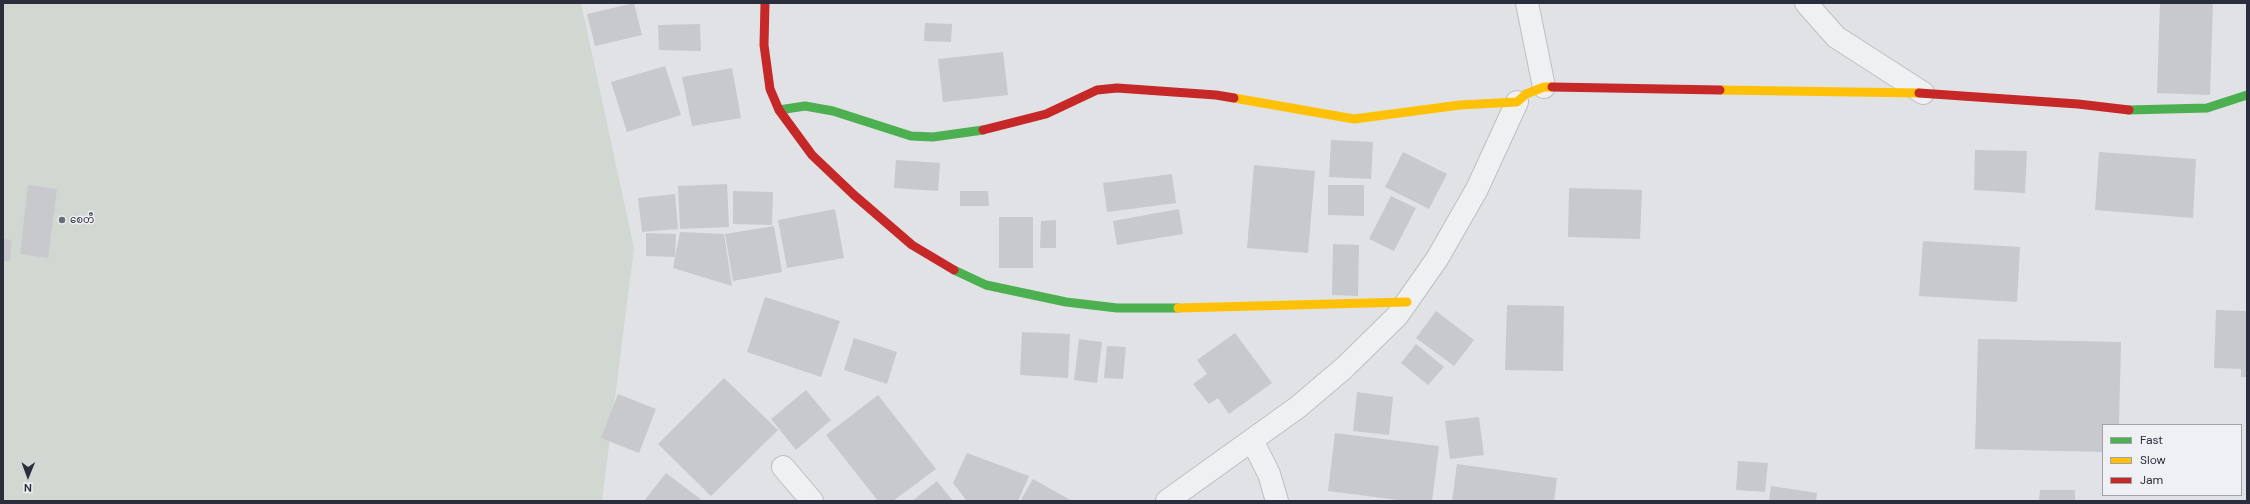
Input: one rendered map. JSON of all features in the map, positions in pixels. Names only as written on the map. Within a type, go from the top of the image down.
[{"type":"street","points":[[765,3],[764,45],[770,89],[779,110],[812,155],[912,245],[958,273],[986,285],[1066,302],[1117,308],[1237,308],[1407,302]]},
{"type":"street","points":[[1527,3],[1544,87]]},
{"type":"street","points":[[1806,3],[1836,37],[1923,93]]},
{"type":"street","points":[[1167,501],[1298,407],[1344,368],[1398,316],[1438,259],[1477,189],[1517,102],[1526,94],[1544,87],[1923,93],[2078,104],[2132,110],[2207,108],[2247,95]]},
{"type":"street","points":[[779,110],[805,106],[833,111],[911,136],[933,137],[993,128],[1046,114],[1097,90],[1117,88],[1216,95],[1354,119],[1379,117],[1460,105],[1517,102]]},
{"type":"street","points":[[1252,440],[1269,474],[1277,501]]},
{"type":"street","points":[[782,467],[812,501]]},
{"type":"shaded area","points":[[3,3],[581,3],[634,248],[602,501],[3,501]]},
{"type":"building","points":[[634,3],[642,35],[595,46],[587,14]]},
{"type":"building","points":[[2160,3],[2213,3],[2210,95],[2157,93]]},
{"type":"building","points":[[925,23],[952,24],[951,42],[924,41]]},
{"type":"building","points":[[700,24],[701,51],[659,50],[658,25]]},
{"type":"building","points":[[1003,52],[1008,95],[943,102],[938,59]]},
{"type":"building","points":[[665,66],[681,115],[627,132],[611,82]]},
{"type":"building","points":[[732,68],[741,118],[692,126],[682,77]]},
{"type":"building","points":[[1331,140],[1373,142],[1371,179],[1329,177]]},
{"type":"building","points":[[1975,150],[2027,151],[2025,193],[1974,190]]},
{"type":"building","points":[[1403,152],[1447,174],[1429,209],[1385,187]]},
{"type":"building","points":[[2099,152],[2196,159],[2193,218],[2095,210]]},
{"type":"building","points":[[896,160],[940,163],[938,191],[894,188]]},
{"type":"building","points":[[1254,165],[1315,171],[1308,253],[1247,248]]},
{"type":"building","points":[[1172,174],[1176,203],[1107,212],[1103,183]]},
{"type":"building","points":[[727,184],[729,227],[680,229],[678,186]]},
{"type":"building","points":[[28,185],[57,189],[48,258],[20,254]]},
{"type":"building","points":[[1328,185],[1364,185],[1364,216],[1328,215]]},
{"type":"building","points":[[1569,188],[1642,190],[1640,239],[1568,237]]},
{"type":"building","points":[[733,191],[773,192],[772,225],[733,224]]},
{"type":"building","points":[[960,191],[988,191],[989,206],[960,206]]},
{"type":"building","points":[[675,194],[678,229],[642,232],[638,198]]},
{"type":"building","points":[[1391,196],[1416,208],[1394,251],[1369,239]]},
{"type":"building","points":[[835,209],[844,258],[787,268],[778,220]]},
{"type":"building","points":[[1179,209],[1183,234],[1117,245],[1113,221]]},
{"type":"building","points":[[999,217],[1033,217],[1033,268],[999,268]]},
{"type":"building","points":[[1056,220],[1056,248],[1040,248],[1041,221]]},
{"type":"building","points":[[774,226],[782,272],[733,281],[725,234]]},
{"type":"building","points":[[680,232],[724,234],[732,286],[673,268]]},
{"type":"building","points":[[646,233],[676,234],[675,257],[646,256]]},
{"type":"building","points":[[3,239],[12,240],[10,261],[3,261]]},
{"type":"building","points":[[1923,241],[2020,247],[2017,302],[1919,296]]},
{"type":"building","points":[[1333,244],[1359,245],[1358,296],[1332,295]]},
{"type":"building","points":[[765,297],[840,321],[821,377],[747,352]]},
{"type":"building","points":[[1507,305],[1564,306],[1563,371],[1505,370]]},
{"type":"building","points":[[2216,310],[2247,311],[2247,377],[2241,377],[2241,369],[2214,368]]},
{"type":"building","points":[[1436,311],[1474,340],[1454,366],[1416,338]]},
{"type":"building","points":[[1022,332],[1070,334],[1068,378],[1020,375]]},
{"type":"building","points":[[1235,333],[1272,383],[1229,414],[1218,398],[1209,404],[1193,384],[1207,374],[1197,360]]},
{"type":"building","points":[[854,338],[897,352],[887,384],[844,370]]},
{"type":"building","points":[[1079,339],[1102,342],[1097,383],[1074,380]]},
{"type":"building","points":[[1978,339],[2121,342],[2119,424],[2102,424],[2102,452],[1975,449]]},
{"type":"building","points":[[1416,344],[1444,367],[1428,385],[1401,363]]},
{"type":"building","points":[[1107,346],[1126,347],[1123,379],[1104,378]]},
{"type":"building","points":[[724,378],[778,430],[711,496],[658,444]]},
{"type":"building","points":[[806,390],[831,420],[796,450],[771,419]]},
{"type":"building","points":[[1357,392],[1393,397],[1389,435],[1353,431]]},
{"type":"building","points":[[618,394],[656,409],[639,453],[601,438]]},
{"type":"building","points":[[878,395],[936,469],[893,501],[878,501],[826,435]]},
{"type":"building","points":[[1479,417],[1484,455],[1450,459],[1445,421]]},
{"type":"building","points":[[1335,433],[1439,446],[1432,501],[1406,501],[1328,491]]},
{"type":"building","points":[[967,453],[1029,476],[1018,501],[967,501],[953,483]]},
{"type":"building","points":[[1738,461],[1768,463],[1765,492],[1736,490]]},
{"type":"building","points":[[1457,464],[1557,478],[1554,501],[1452,501]]},
{"type":"building","points":[[666,473],[703,501],[644,501]]},
{"type":"building","points":[[1033,479],[1072,501],[1020,501]]},
{"type":"building","points":[[937,481],[953,501],[912,501]]},
{"type":"building","points":[[1771,486],[1817,493],[1816,501],[1769,501]]},
{"type":"building","points":[[2040,490],[2075,490],[2075,501],[2039,501]]},
{"type":"traffic: fast","points":[[2129,110],[2207,108],[2247,95]]},
{"type":"traffic: fast","points":[[779,110],[805,106],[833,111],[911,136],[933,137],[983,130]]},
{"type":"traffic: fast","points":[[954,270],[986,285],[1066,302],[1117,308],[1178,308]]},
{"type":"traffic: slow","points":[[1234,98],[1354,119],[1460,105],[1517,102],[1526,94],[1544,87],[1552,87]]},
{"type":"traffic: slow","points":[[1720,90],[1919,93]]},
{"type":"traffic: slow","points":[[1178,308],[1407,302]]},
{"type":"traffic: jam","points":[[765,3],[764,45],[770,89],[779,110],[812,155],[854,195],[912,245],[954,270]]},
{"type":"traffic: jam","points":[[1552,87],[1720,90]]},
{"type":"traffic: jam","points":[[983,130],[1046,114],[1097,90],[1117,88],[1216,95],[1234,98]]},
{"type":"traffic: jam","points":[[1919,93],[2078,104],[2129,110]]},
{"type":"place","name":"စေတီ","points":[[62,220]]}]
